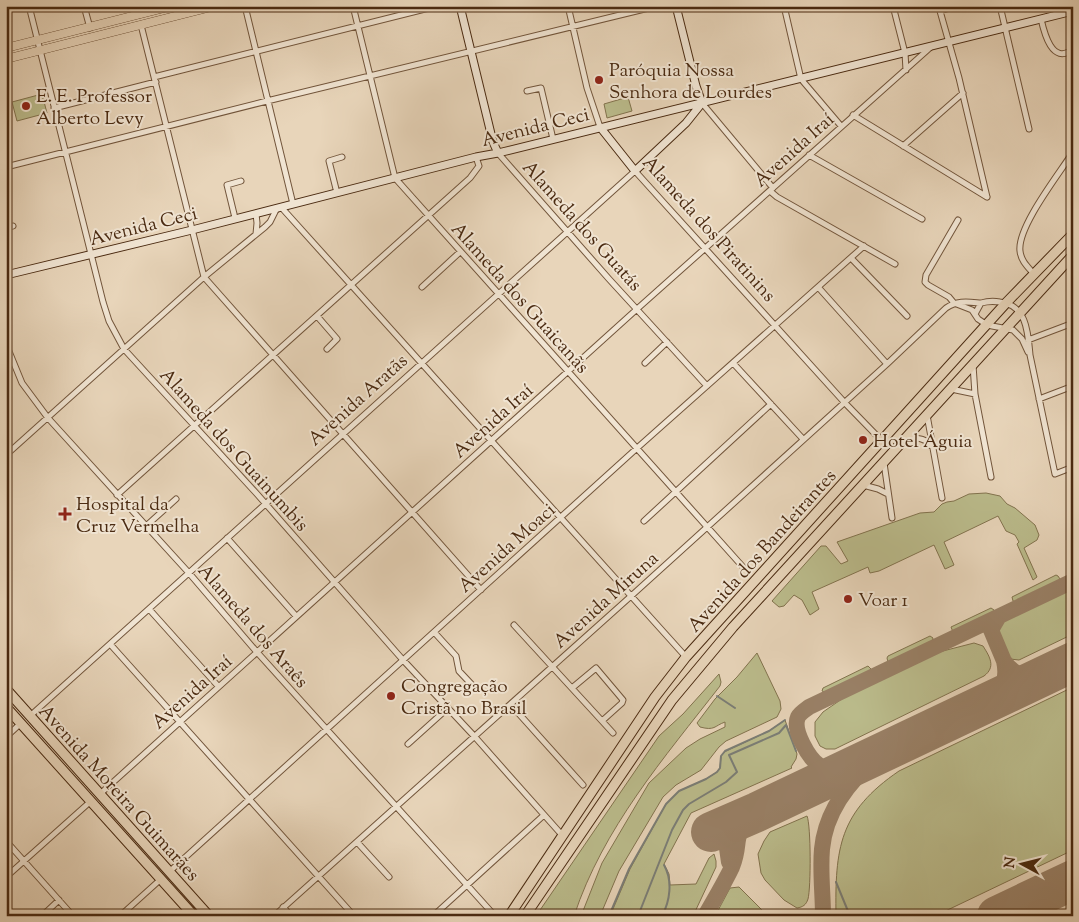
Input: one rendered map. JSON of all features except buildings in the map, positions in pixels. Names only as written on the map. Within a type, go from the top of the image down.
[{"type":"highway","name":"Avenida dos Bandeirantes","points":[[509,916],[655,698],[686,658],[1006,302],[1073,234]]},
{"type":"highway","name":"Avenida dos Bandeirantes","points":[[525,916],[684,684],[733,627],[1073,255]]},
{"type":"highway","name":"Avenida Moreira Guimarães","points":[[6,689],[209,916]]},
{"type":"highway","name":"Avenida Moreira Guimarães","points":[[6,707],[194,916]]},
{"type":"main road","points":[[6,48],[172,6]]},
{"type":"main road","points":[[6,59],[216,6]]},
{"type":"street","name":"Alameda dos Guainumbis","points":[[29,6],[106,312],[124,348],[562,835]]},
{"type":"street","points":[[84,6],[90,28]]},
{"type":"street","points":[[137,6],[139,15]]},
{"type":"street","points":[[244,6],[293,204]]},
{"type":"street","name":"Alameda dos Guaicanãs","points":[[353,6],[394,178],[743,567]]},
{"type":"street","points":[[54,108],[255,51],[437,6]]},
{"type":"street","name":"Alameda dos Guatás","points":[[460,6],[493,142],[498,153],[707,386]]},
{"type":"street","name":"Alameda dos Piratinins","points":[[568,6],[587,88],[600,127],[635,170],[844,403],[882,441]]},
{"type":"street","points":[[6,167],[267,100],[370,77],[657,6]]},
{"type":"street","points":[[676,6],[702,103],[777,198],[895,264]]},
{"type":"street","points":[[784,6],[801,79],[841,126]]},
{"type":"street","points":[[893,6],[905,53],[906,70]]},
{"type":"street","points":[[1000,6],[1029,128]]},
{"type":"street","points":[[1055,6],[1057,15]]},
{"type":"street","points":[[853,116],[987,197],[950,41],[940,10],[953,7]]},
{"type":"street","name":"Avenida Ceci","points":[[6,275],[256,214],[476,157],[1073,11]]},
{"type":"street","points":[[1041,19],[1046,40],[1051,47],[1062,53],[1068,52],[1073,48]]},
{"type":"street","points":[[142,25],[204,277],[481,590]]},
{"type":"street","name":"Avenida Iraí","points":[[100,794],[256,651],[772,190],[841,126],[933,46]]},
{"type":"street","points":[[527,91],[541,88],[553,139]]},
{"type":"street","points":[[903,146],[963,93]]},
{"type":"street","name":"Avenida Aratãs","points":[[30,716],[635,170],[686,123],[702,103]]},
{"type":"street","points":[[1034,274],[1024,262],[1020,250],[1025,227],[1073,152]]},
{"type":"street","points":[[809,155],[922,219]]},
{"type":"street","points":[[337,193],[329,161],[342,157]]},
{"type":"street","points":[[117,495],[428,217],[477,170],[478,162],[476,157]]},
{"type":"street","points":[[235,218],[227,185],[241,182]]},
{"type":"street","points":[[6,455],[204,277],[256,235],[270,222],[279,207],[686,658]]},
{"type":"street","points":[[256,214],[256,235]]},
{"type":"street","points":[[958,220],[925,279],[928,285],[944,293],[954,303],[969,308],[976,314],[978,319],[987,325],[1013,330],[1018,334],[1030,355]]},
{"type":"street","points":[[6,228],[13,226]]},
{"type":"street","name":"Avenida Moaci","points":[[169,872],[636,449],[864,246]]},
{"type":"street","points":[[422,287],[460,252]]},
{"type":"street","points":[[851,258],[907,316]]},
{"type":"street","points":[[818,287],[887,364]]},
{"type":"street","points":[[954,303],[1006,302],[1020,312],[1028,340],[1055,474],[1073,467]]},
{"type":"street","name":"Avenida Miruna","points":[[274,916],[511,705],[887,364],[946,308],[954,303]]},
{"type":"street","points":[[976,314],[981,303]]},
{"type":"street","points":[[317,316],[337,339],[327,349]]},
{"type":"street","points":[[1028,340],[1073,323]]},
{"type":"street","points":[[645,363],[667,342]]},
{"type":"street","name":"Alameda dos Araês","points":[[6,344],[8,356],[22,383],[48,418],[495,916]]},
{"type":"street","points":[[733,363],[803,439]]},
{"type":"street","points":[[973,364],[975,394],[991,477]]},
{"type":"street","points":[[1039,399],[1073,386]]},
{"type":"street","points":[[950,389],[975,394]]},
{"type":"street","points":[[644,520],[771,404]]},
{"type":"street","points":[[927,415],[942,498]]},
{"type":"street","points":[[907,437],[929,442],[933,451]]},
{"type":"street","points":[[884,462],[892,518]]},
{"type":"street","points":[[863,485],[888,494]]},
{"type":"street","points":[[146,526],[176,499]]},
{"type":"street","points":[[227,538],[296,616]]},
{"type":"street","points":[[149,608],[218,686]]},
{"type":"street","points":[[514,625],[613,733]]},
{"type":"street","points":[[434,632],[456,656],[459,670],[475,688]]},
{"type":"street","points":[[110,644],[354,916]]},
{"type":"street","points":[[572,688],[596,668],[623,700],[602,721]]},
{"type":"street","points":[[511,705],[583,785]]},
{"type":"street","points":[[408,744],[448,708]]},
{"type":"street","points":[[6,736],[21,723]]},
{"type":"street","points":[[6,877],[91,801]]},
{"type":"street","points":[[433,916],[544,815]]},
{"type":"street","points":[[6,841],[73,916]]},
{"type":"street","points":[[357,842],[389,877]]},
{"type":"street","points":[[120,916],[161,879]]},
{"type":"street","points":[[42,916],[59,900]]},
{"type":"street","points":[[283,907],[291,916]]},
{"type":"green space","points":[[42,94],[47,113],[17,121],[12,102]]},
{"type":"green space","points":[[628,97],[632,111],[607,118],[604,104]]},
{"type":"green space","points":[[986,493],[1000,496],[1007,504],[1015,508],[1035,525],[1039,535],[1037,540],[1024,548],[1037,577],[1033,580],[1017,544],[1019,542],[1015,535],[1006,531],[998,516],[944,542],[954,565],[945,569],[934,545],[879,571],[870,573],[868,567],[812,592],[819,609],[810,615],[802,600],[794,595],[784,606],[779,607],[772,601],[821,546],[826,546],[841,564],[848,561],[837,542],[920,513],[934,512],[942,504],[969,494]]},
{"type":"green space","points":[[1056,575],[1060,579],[1059,583],[1019,603],[1013,601],[1012,597]]},
{"type":"green space","points":[[1073,586],[1073,634],[1019,660],[1010,659],[1006,655],[996,632],[1000,621]]},
{"type":"green space","points":[[991,608],[994,610],[994,614],[990,617],[957,633],[953,632],[951,627]]},
{"type":"green space","points":[[930,636],[933,638],[929,645],[891,663],[888,662],[888,656]]},
{"type":"green space","points":[[974,643],[983,646],[990,658],[990,669],[984,676],[835,749],[826,749],[820,746],[815,736],[815,722],[823,712],[849,694],[884,676],[939,652]]},
{"type":"green space","points":[[757,653],[780,701],[781,709],[777,717],[726,741],[701,770],[676,785],[663,797],[619,871],[600,916],[581,916],[602,863],[649,783],[686,748],[725,727],[725,722],[714,728],[700,727],[697,723],[715,699]]},
{"type":"green space","points":[[868,666],[872,670],[870,674],[829,694],[822,691],[823,688]]},
{"type":"green space","points":[[719,674],[720,686],[657,767],[618,824],[586,884],[574,916],[536,916],[659,736],[683,714]]},
{"type":"green space","points":[[1073,687],[1073,850],[935,916],[836,916],[837,870],[845,833],[852,817],[879,786],[899,771]]},
{"type":"green space","points":[[785,720],[797,754],[792,768],[691,813],[664,864],[669,874],[670,885],[696,884],[709,858],[714,854],[716,867],[693,916],[610,916],[630,869],[666,804],[679,791],[717,772],[720,768],[721,756],[726,751],[769,731]]},
{"type":"green space","points":[[807,816],[810,843],[809,893],[805,904],[797,908],[784,900],[765,880],[761,873],[758,854],[770,832]]},
{"type":"green space","points":[[739,887],[768,916],[715,916],[730,888]]},
{"type":"waterway","points":[[717,696],[735,708]]},
{"type":"waterway","points":[[609,916],[629,869],[666,804],[679,791],[717,772],[720,768],[721,756],[725,751],[769,731],[785,720]]},
{"type":"waterway","points":[[638,916],[672,830],[683,810],[689,804],[726,782],[737,772],[729,755],[779,733],[786,725],[796,751]]},
{"type":"waterway","points":[[662,916],[667,904],[669,891],[669,878],[664,865]]},
{"type":"waterway","points":[[836,882],[850,916]]},
{"type":"taxiway","points":[[848,769],[826,769],[811,757],[797,729],[798,717],[803,712],[809,707],[1073,581]]},
{"type":"taxiway","points":[[998,618],[991,630],[1004,661]]},
{"type":"taxiway","points":[[991,700],[1004,683],[1004,661],[1019,674],[1039,678]]},
{"type":"taxiway","points":[[823,916],[821,857],[829,819],[835,806],[852,782],[886,751]]},
{"type":"taxiway","points":[[705,916],[732,867],[740,833],[748,820],[757,812]]},
{"type":"taxiway","points":[[719,829],[727,848],[729,862]]},
{"type":"runway","points":[[711,832],[1073,662]]},
{"type":"runway","points":[[997,916],[1073,880]]},
{"type":"place","name":"Paróquia Nossa Senhora de Lourdes","points":[[599,80]]},
{"type":"place","name":"E. E. Professor Alberto Levy","points":[[26,106]]},
{"type":"place","name":"Hotel Águia","points":[[863,440]]},
{"type":"place","name":"Hospital da Cruz Vermelha","points":[[65,514]]},
{"type":"place","name":"Voar 1","points":[[848,599]]},
{"type":"place","name":"Congregação Cristã no Brasil","points":[[391,696]]}]
